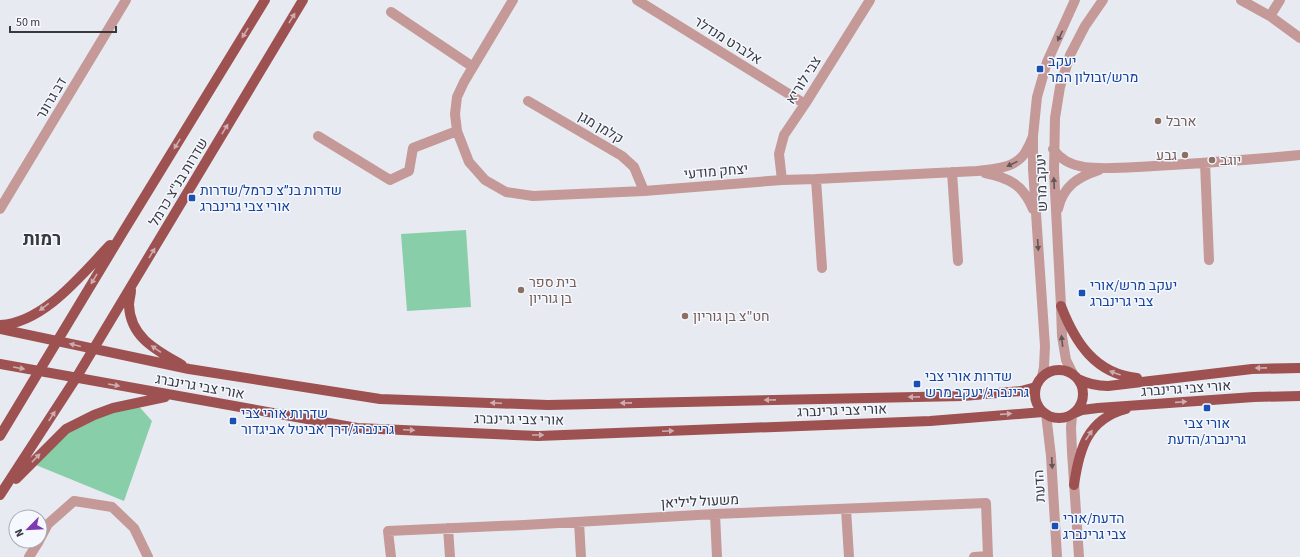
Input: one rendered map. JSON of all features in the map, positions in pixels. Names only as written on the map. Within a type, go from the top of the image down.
[{"type":"main road","name":"שדרות בנ\"צ כרמל","points":[[0,436],[265,0]]},
{"type":"main road","name":"שדרות בנ\"צ כרמל","points":[[0,496],[76,378],[303,0]]},
{"type":"main road","points":[[0,325],[20,321],[34,315],[45,307],[63,293],[123,232]]},
{"type":"main road","points":[[132,286],[129,306],[132,324],[140,336],[153,348],[189,369]]},
{"type":"main road","points":[[1061,306],[1073,333],[1083,349],[1098,363],[1108,371],[1126,377],[1153,380]]},
{"type":"main road","name":"אורי צבי גרינברג","points":[[0,329],[189,369],[380,399],[548,405],[963,396],[1021,391],[1036,387]]},
{"type":"main road","name":"אורי צבי גרינברג","points":[[0,364],[357,428],[538,436],[930,421],[1044,413]]},
{"type":"main road","name":"אורי צבי גרינברג","points":[[1075,376],[1090,384],[1099,386],[1252,369],[1300,368]]},
{"type":"main road","points":[[1060,370],[1067,371],[1075,376],[1082,385],[1083,400],[1080,407],[1066,418],[1052,417],[1044,413],[1036,400],[1035,394],[1038,382],[1042,377],[1047,373],[1060,370]]},
{"type":"main road","points":[[0,496],[66,429],[94,415],[113,408],[171,395]]},
{"type":"main road","name":"אורי צבי גרינברג","points":[[1073,414],[1090,408],[1254,397],[1300,396]]},
{"type":"main road","points":[[1074,486],[1079,456],[1091,431],[1110,415],[1142,405]]},
{"type":"street","name":"דב גרונר","points":[[0,210],[126,0]]},
{"type":"street","points":[[318,136],[390,180],[409,171],[413,148],[457,131],[455,114],[457,97],[464,82],[513,0]]},
{"type":"street","name":"אלברט מנדלר","points":[[637,0],[805,104]]},
{"type":"street","name":"צבי לוריא","points":[[782,180],[779,154],[784,135],[870,0]]},
{"type":"street","name":"יעקב מרש","points":[[1042,377],[1045,346],[1033,169],[1033,136],[1037,97],[1047,62],[1075,0]]},
{"type":"street","name":"יעקב מרש","points":[[1075,376],[1066,360],[1062,336],[1053,149],[1055,118],[1060,87],[1070,55],[1085,26],[1103,0]]},
{"type":"street","points":[[1241,0],[1270,16],[1300,38]]},
{"type":"street","points":[[1270,16],[1280,0]]},
{"type":"street","points":[[391,12],[473,67]]},
{"type":"street","name":"קלמן מגן","points":[[528,101],[622,156],[634,167],[644,191]]},
{"type":"street","name":"יצחק מודעי","points":[[457,131],[469,162],[485,180],[506,192],[533,196],[644,191],[782,180],[977,171],[1002,168],[1019,160],[1025,153],[1033,136]]},
{"type":"street","points":[[1053,149],[1062,158],[1074,165],[1104,168],[1204,163],[1300,155]]},
{"type":"street","points":[[1204,163],[1208,260]]},
{"type":"street","points":[[1056,215],[1062,196],[1074,181],[1104,168]]},
{"type":"street","name":"יצחק מודעי","points":[[977,171],[998,175],[1016,184],[1023,190],[1028,198],[1036,219]]},
{"type":"street","points":[[952,172],[958,261]]},
{"type":"street","points":[[816,179],[822,268]]},
{"type":"street","name":"הדעת","points":[[1044,413],[1052,456],[1057,557]]},
{"type":"street","points":[[1073,414],[1071,428],[1079,557]]},
{"type":"street","points":[[48,524],[74,501],[112,507],[134,528],[148,557]]},
{"type":"street","name":"משעול ליליאן","points":[[391,557],[388,531],[714,514],[986,503],[988,557]]},
{"type":"street","points":[[846,509],[849,557]]},
{"type":"street","points":[[714,514],[717,557]]},
{"type":"street","points":[[579,522],[581,557]]},
{"type":"street","points":[[448,528],[450,557]]},
{"type":"street","points":[[974,557],[988,557]]},
{"type":"green space","points":[[466,230],[471,307],[407,311],[401,234]]},
{"type":"green space","points":[[136,403],[152,421],[124,501],[31,463],[66,429]]},
{"type":"place","name":"יעקב מרש/זבולון המר","points":[[1040,69]]},
{"type":"place","name":"ארבל","points":[[1158,121]]},
{"type":"place","name":"גבע","points":[[1185,155]]},
{"type":"place","name":"יוגב","points":[[1212,160]]},
{"type":"place","name":"שדרות בנ״צ כרמל/שדרות אורי צבי גרינברג","points":[[192,198]]},
{"type":"place","name":"בית ספר בן גוריון","points":[[521,290]]},
{"type":"place","name":"יעקב מרש/אורי צבי גרינברג","points":[[1082,293]]},
{"type":"place","name":"חט\"צ בן גוריון","points":[[685,316]]},
{"type":"place","name":"שדרות אורי צבי גרינברג/יעקב מרש","points":[[917,384]]},
{"type":"place","name":"אורי צבי גרינברג/הדעת","points":[[1207,408]]},
{"type":"place","name":"שדרות אורי צבי גרינברג/דרך אביטל אביגדור","points":[[233,421]]},
{"type":"place","name":"הדעת/אורי צבי גרינברג","points":[[1055,526]]},
{"type":"district","name":"רמות","points":[[42,239]]}]
